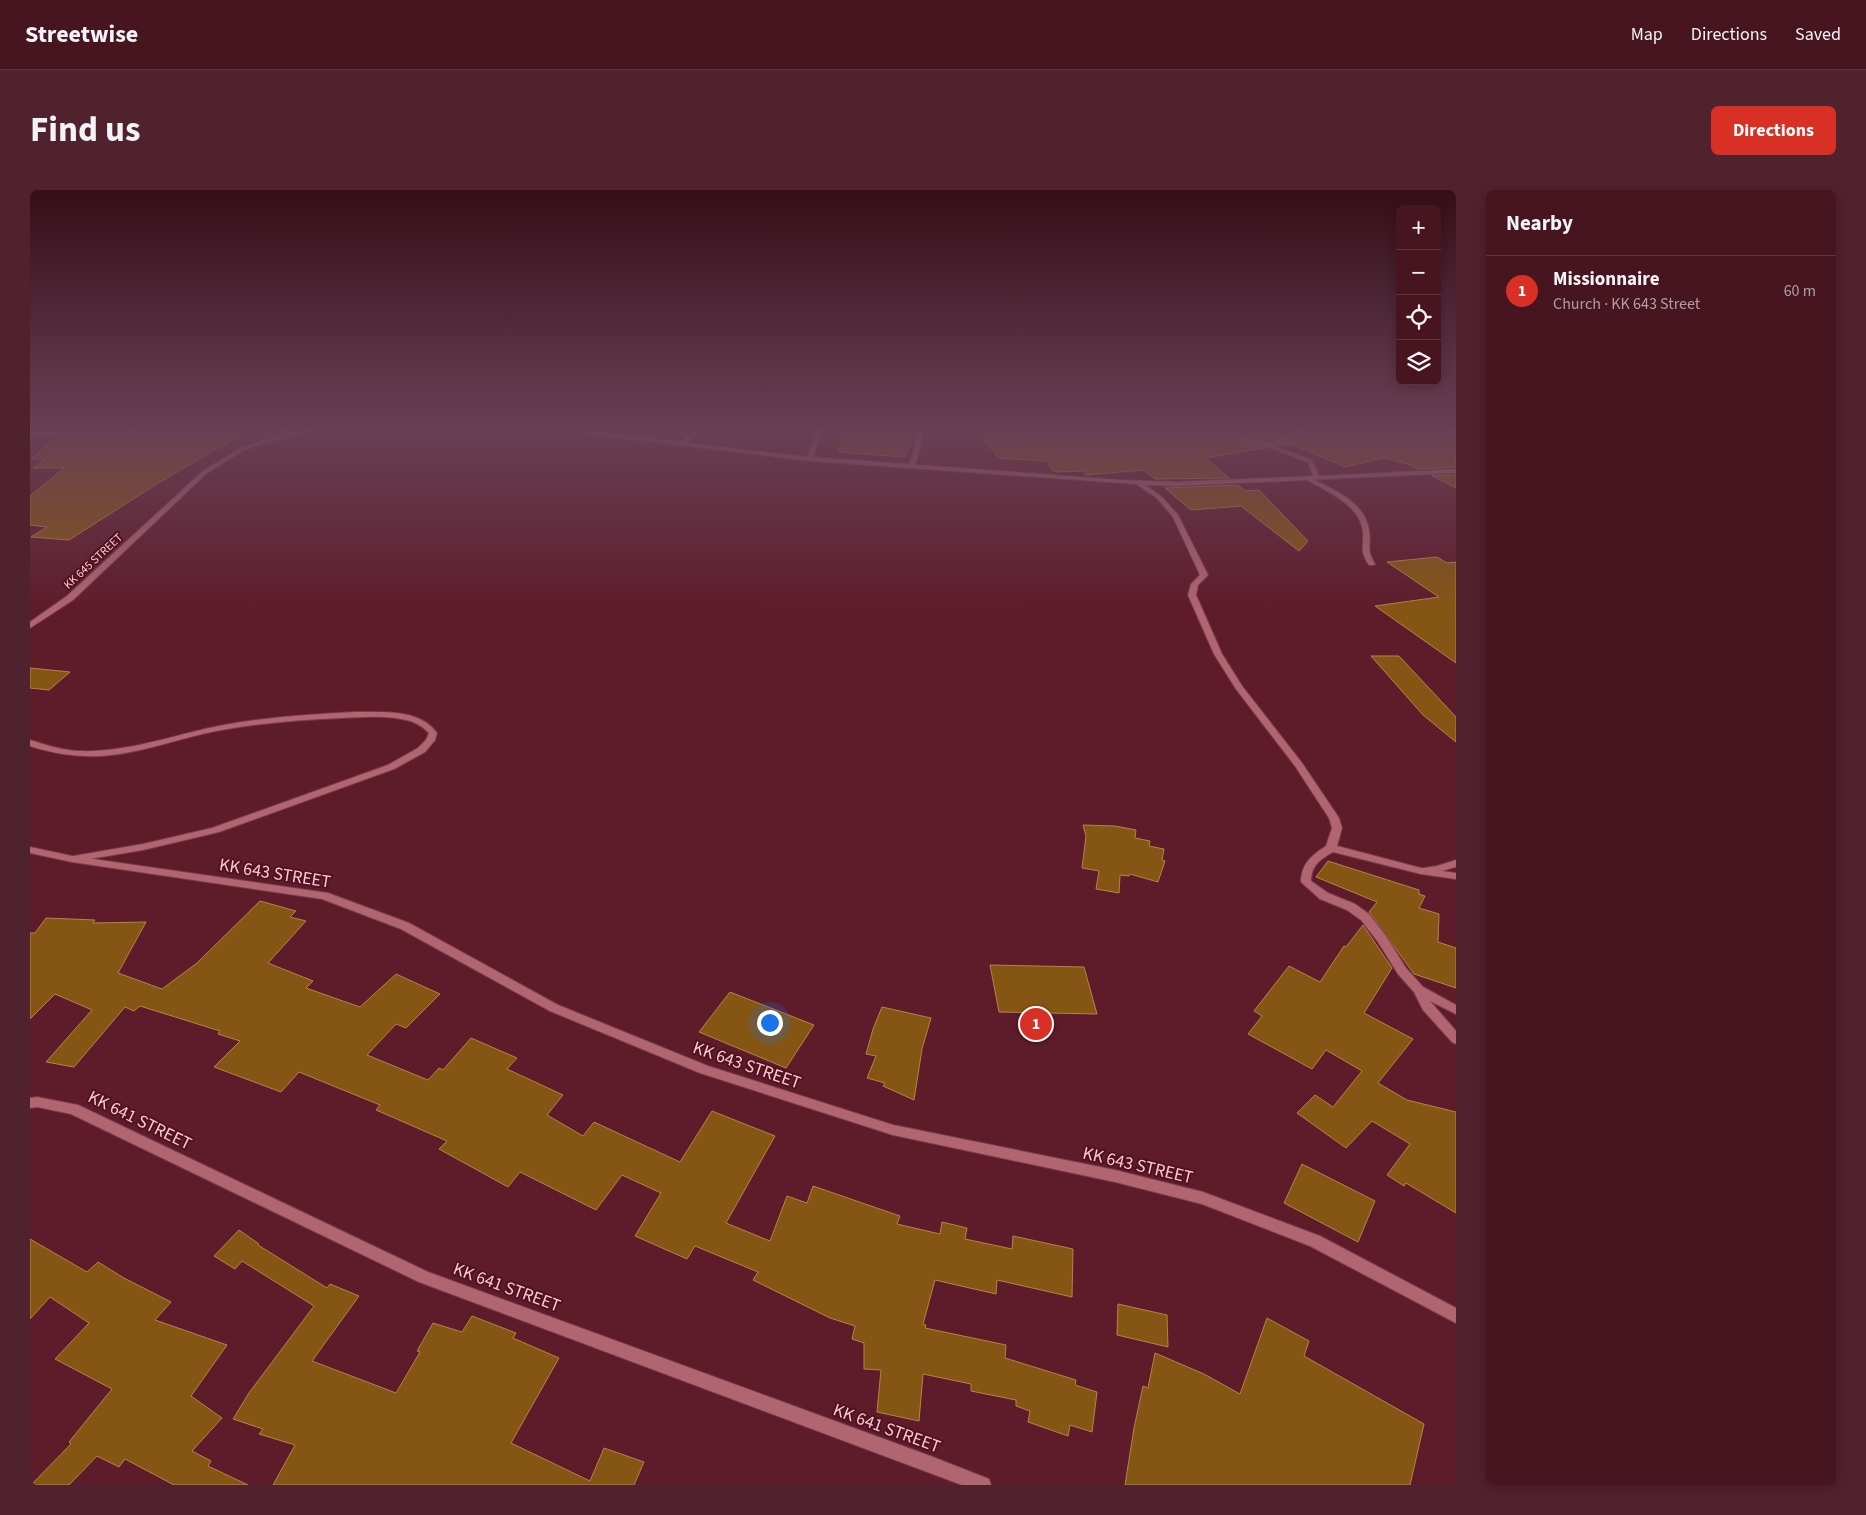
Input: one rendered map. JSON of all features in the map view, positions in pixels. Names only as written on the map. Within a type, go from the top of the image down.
[{"type":"street","name":"KK 645 STREET","points":[[30,626],[70,598],[187,488]]},
{"type":"street","points":[[1146,488],[1159,497],[1176,516],[1204,575],[1196,584],[1192,595],[1218,654],[1240,687],[1299,765],[1334,818],[1337,828],[1331,848],[1314,859],[1306,873],[1306,882],[1324,896],[1351,908],[1365,917],[1382,939],[1402,971],[1419,990],[1427,1007],[1456,1039]]},
{"type":"street","points":[[1325,488],[1356,509],[1363,518],[1366,532],[1363,549],[1371,564]]},
{"type":"street","points":[[30,743],[47,751],[80,755],[133,748],[226,727],[337,715],[403,717],[422,722],[433,733],[430,742],[417,754],[391,767],[215,830],[143,847],[72,859]]},
{"type":"street","points":[[1331,848],[1421,871],[1456,876]]},
{"type":"street","name":"KK 643 STREET","points":[[30,850],[72,859],[324,896],[405,926],[554,1008],[704,1070],[893,1130],[1115,1176],[1203,1198],[1315,1241],[1456,1316]]},
{"type":"street","points":[[1421,871],[1438,869],[1456,863]]},
{"type":"street","points":[[1419,990],[1456,1010]]},
{"type":"street","name":"KK 641 STREET","points":[[30,1103],[37,1102],[73,1109],[424,1277],[933,1464],[983,1485]]},
{"type":"building","points":[[39,488],[150,488],[69,540],[31,537],[47,527],[30,525],[30,496]]},
{"type":"building","points":[[1166,488],[1259,490],[1308,541],[1299,551],[1241,506],[1191,510]]},
{"type":"building","points":[[1437,557],[1447,563],[1456,562],[1456,663],[1375,606],[1439,597],[1387,562]]},
{"type":"building","points":[[1371,656],[1399,656],[1456,717],[1456,742],[1423,715]]},
{"type":"building","points":[[30,668],[70,672],[49,690],[30,688]]},
{"type":"building","points":[[1083,825],[1115,826],[1136,830],[1135,838],[1150,841],[1149,846],[1164,849],[1162,860],[1165,861],[1158,882],[1130,874],[1129,876],[1120,875],[1119,893],[1096,889],[1099,871],[1082,868],[1086,836]]},
{"type":"building","points":[[1328,861],[1419,890],[1419,894],[1425,896],[1419,908],[1439,914],[1438,942],[1456,948],[1456,988],[1414,974],[1369,912],[1377,902],[1316,877]]},
{"type":"building","points":[[260,901],[296,911],[290,917],[306,921],[268,963],[313,981],[306,988],[360,1007],[396,974],[440,994],[406,1028],[396,1024],[367,1055],[428,1080],[439,1068],[443,1070],[471,1038],[517,1058],[507,1069],[563,1095],[547,1115],[583,1136],[594,1122],[680,1162],[712,1111],[775,1136],[726,1223],[770,1241],[787,1196],[807,1203],[813,1186],[900,1216],[897,1224],[940,1234],[942,1222],[967,1228],[965,1239],[1012,1249],[1013,1236],[1073,1249],[1072,1297],[997,1280],[996,1294],[935,1280],[923,1324],[926,1325],[925,1328],[1006,1345],[1005,1358],[1076,1380],[1075,1385],[1097,1392],[1092,1432],[1070,1425],[1068,1436],[1028,1422],[1030,1411],[1016,1406],[1016,1400],[971,1391],[971,1384],[923,1374],[919,1421],[877,1412],[881,1370],[864,1369],[864,1343],[852,1339],[855,1326],[830,1318],[753,1280],[758,1272],[695,1246],[687,1259],[635,1236],[661,1193],[622,1175],[596,1210],[520,1172],[508,1187],[439,1149],[447,1141],[376,1110],[380,1105],[299,1072],[281,1092],[214,1067],[240,1041],[218,1034],[220,1031],[140,1006],[134,1011],[125,1007],[74,1067],[46,1062],[92,1010],[55,994],[30,1019],[30,933],[35,933],[46,918],[95,920],[93,923],[146,922],[118,973],[162,989],[197,963]]},
{"type":"building","points":[[1363,925],[1392,968],[1364,1013],[1413,1039],[1378,1083],[1407,1100],[1456,1112],[1456,1213],[1406,1183],[1404,1186],[1387,1175],[1410,1144],[1372,1121],[1346,1148],[1297,1113],[1315,1095],[1333,1107],[1362,1071],[1326,1050],[1312,1069],[1248,1034],[1262,1016],[1254,1011],[1289,966],[1320,982],[1344,946],[1346,947]]},
{"type":"building","points":[[990,965],[1084,967],[1097,1014],[999,1012]]},
{"type":"building","points":[[730,992],[814,1025],[786,1068],[699,1032]]},
{"type":"building","points":[[882,1007],[931,1018],[922,1049],[914,1100],[883,1086],[885,1083],[867,1078],[876,1056],[866,1054]]},
{"type":"building","points":[[1302,1164],[1375,1201],[1358,1242],[1284,1203]]},
{"type":"building","points":[[239,1230],[258,1245],[327,1288],[330,1284],[359,1296],[312,1361],[396,1393],[420,1352],[417,1351],[433,1323],[462,1332],[472,1316],[516,1333],[513,1338],[559,1358],[511,1443],[590,1481],[604,1448],[644,1462],[634,1485],[273,1485],[295,1445],[259,1434],[263,1429],[233,1419],[249,1393],[314,1306],[242,1261],[235,1269],[214,1256]]},
{"type":"building","points":[[30,1239],[87,1272],[98,1262],[124,1278],[171,1302],[155,1320],[227,1345],[191,1396],[222,1418],[192,1451],[211,1461],[208,1466],[248,1485],[174,1485],[125,1459],[119,1467],[97,1456],[69,1485],[31,1485],[71,1444],[69,1442],[112,1389],[55,1359],[89,1323],[50,1297],[30,1319]]},
{"type":"building","points":[[1118,1304],[1167,1315],[1168,1347],[1117,1335]]},
{"type":"building","points":[[1267,1318],[1309,1341],[1304,1356],[1424,1424],[1410,1485],[1125,1485],[1143,1386],[1148,1388],[1155,1353],[1204,1374],[1240,1394]]},
{"type":"place","name":"Missionnaire","points":[[1036,1024]]}]
